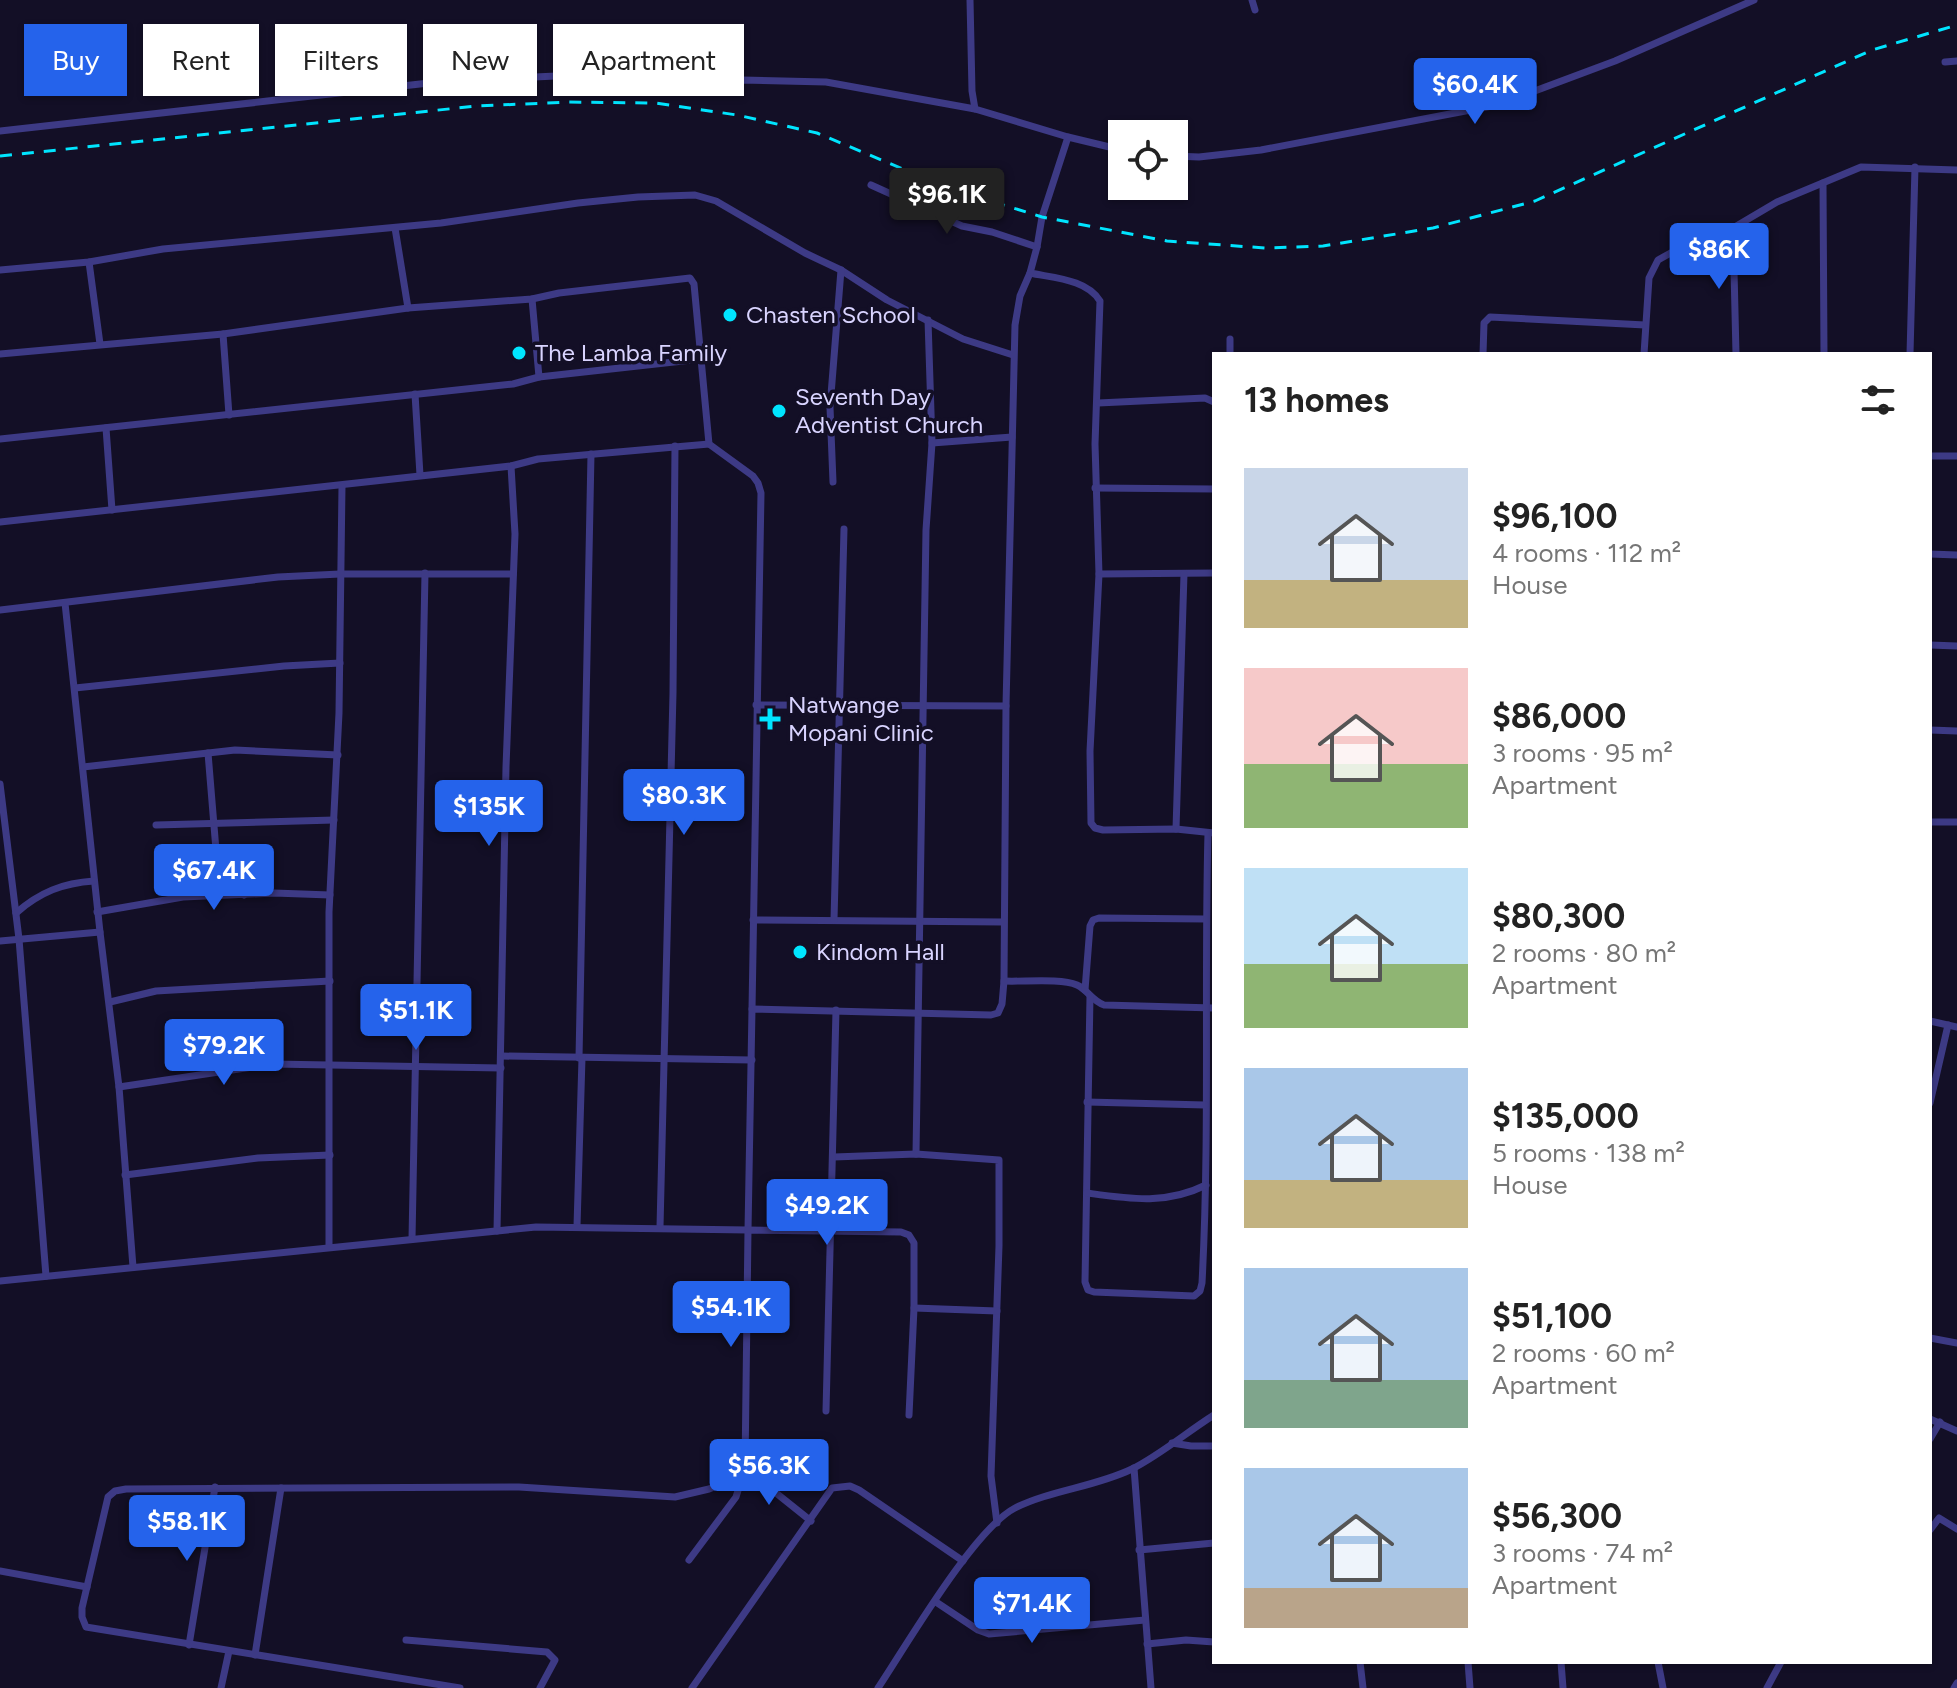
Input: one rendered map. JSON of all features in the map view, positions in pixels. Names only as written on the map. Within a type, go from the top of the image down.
[{"type":"street","points":[[970,0],[975,109]]},
{"type":"street","points":[[1252,0],[1255,10]]},
{"type":"street","points":[[1188,157],[1261,150],[1497,105],[1615,61],[1754,0]]},
{"type":"street","points":[[1945,62],[1957,61]]},
{"type":"street","points":[[0,131],[447,81],[620,73],[665,86],[742,80],[826,82],[975,109],[1108,147]]},
{"type":"street","points":[[752,1009],[998,1013],[1002,1004],[1013,355],[1020,296],[1030,273],[1042,217],[1068,137]]},
{"type":"street","points":[[1644,352],[1649,278],[1658,260],[1733,228],[1777,202],[1861,167],[1957,170]]},
{"type":"street","points":[[1910,352],[1915,167]]},
{"type":"street","points":[[1823,183],[1824,352]]},
{"type":"street","points":[[871,185],[962,226],[1037,247]]},
{"type":"street","points":[[0,270],[89,262],[163,249],[395,228],[578,203],[695,195],[716,201],[766,232],[841,270],[887,300],[963,339],[1013,355]]},
{"type":"street","points":[[395,228],[408,308]]},
{"type":"street","points":[[1733,228],[1736,352]]},
{"type":"street","points":[[89,262],[100,344]]},
{"type":"street","points":[[833,482],[830,407],[841,270]]},
{"type":"street","points":[[1030,273],[1082,285],[1096,294],[1100,301],[1095,488],[1099,574],[1090,736],[1091,823],[1103,830],[1176,829],[1211,833],[1206,919],[1210,1008],[1205,1105],[1206,1185],[1200,1291],[1194,1296],[1088,1290],[1085,1282],[1090,926],[1093,920],[1099,918],[1206,919]]},
{"type":"street","points":[[0,354],[223,334],[408,308],[532,299],[690,278],[694,284],[709,444]]},
{"type":"street","points":[[532,299],[539,377]]},
{"type":"street","points":[[1483,352],[1484,323],[1490,317],[1645,325]]},
{"type":"street","points":[[916,1154],[926,530],[932,443],[928,320]]},
{"type":"street","points":[[223,334],[229,415]]},
{"type":"street","points":[[1230,339],[1230,352]]},
{"type":"street","points":[[0,439],[513,384],[539,377],[701,359]]},
{"type":"street","points":[[415,394],[420,475]]},
{"type":"street","points":[[1098,403],[1205,398],[1212,401]]},
{"type":"street","points":[[106,428],[112,510]]},
{"type":"street","points":[[932,443],[1012,437]]},
{"type":"street","points":[[0,522],[342,486],[511,466],[538,459],[709,444],[758,483],[761,493],[745,1468],[736,1497],[689,1560]]},
{"type":"street","points":[[660,1227],[666,1057],[675,446]]},
{"type":"street","points":[[577,1226],[591,454]]},
{"type":"street","points":[[1932,456],[1957,456]]},
{"type":"street","points":[[497,1231],[506,767],[515,534],[511,466]]},
{"type":"street","points":[[329,1246],[330,895],[338,755],[342,486]]},
{"type":"street","points":[[1095,488],[1212,489]]},
{"type":"street","points":[[834,920],[844,529]]},
{"type":"street","points":[[1932,554],[1957,555]]},
{"type":"street","points":[[412,1239],[425,573]]},
{"type":"street","points":[[1099,574],[1212,573]]},
{"type":"street","points":[[0,610],[278,577],[513,574]]},
{"type":"street","points":[[1176,829],[1184,574]]},
{"type":"street","points":[[65,603],[97,912],[119,1087],[133,1267]]},
{"type":"street","points":[[1932,645],[1957,646]]},
{"type":"street","points":[[75,688],[340,663]]},
{"type":"street","points":[[756,705],[1006,706]]},
{"type":"street","points":[[1932,730],[1957,731]]},
{"type":"street","points":[[83,767],[235,750],[338,755]]},
{"type":"street","points":[[208,753],[216,850],[221,868],[244,895]]},
{"type":"street","points":[[0,784],[19,939],[46,1276]]},
{"type":"street","points":[[156,825],[334,820]]},
{"type":"street","points":[[1932,822],[1957,822]]},
{"type":"street","points":[[16,913],[46,891],[94,881]]},
{"type":"street","points":[[97,912],[183,897],[330,895]]},
{"type":"street","points":[[753,920],[1003,922]]},
{"type":"street","points":[[0,941],[100,932]]},
{"type":"street","points":[[110,1002],[156,991],[330,981]]},
{"type":"street","points":[[1004,981],[1074,983],[1095,1002],[1104,1005],[1210,1008]]},
{"type":"street","points":[[826,1411],[836,1010]]},
{"type":"street","points":[[1932,1021],[1953,1026],[1932,1096]]},
{"type":"street","points":[[502,1056],[752,1060]]},
{"type":"street","points":[[119,1087],[243,1067],[313,1063],[330,1066],[501,1068]]},
{"type":"street","points":[[1087,1102],[1205,1105]]},
{"type":"street","points":[[834,1157],[916,1154],[999,1160],[991,1476],[997,1523]]},
{"type":"street","points":[[125,1175],[258,1158],[330,1155]]},
{"type":"street","points":[[1087,1193],[1141,1199],[1175,1198],[1206,1185]]},
{"type":"street","points":[[0,1281],[329,1246],[577,1226],[901,1232],[909,1235],[914,1243],[909,1415]]},
{"type":"street","points":[[914,1308],[997,1311]]},
{"type":"street","points":[[1932,1338],[1957,1343]]},
{"type":"street","points":[[878,1688],[963,1561],[1014,1509],[1134,1468],[1212,1416]]},
{"type":"street","points":[[1932,1420],[1957,1431]]},
{"type":"street","points":[[1932,1436],[1940,1422]]},
{"type":"street","points":[[1172,1443],[1212,1446]]},
{"type":"street","points":[[460,1688],[86,1627],[82,1617],[87,1587],[108,1497],[111,1493],[126,1489],[215,1487],[548,1488],[675,1497],[726,1482],[745,1468]]},
{"type":"street","points":[[745,1468],[811,1521]]},
{"type":"street","points":[[1134,1468],[1151,1688]]},
{"type":"street","points":[[692,1688],[832,1488],[850,1486],[963,1561]]},
{"type":"street","points":[[189,1645],[215,1487]]},
{"type":"street","points":[[255,1655],[281,1488]]},
{"type":"street","points":[[1932,1513],[1957,1529]]},
{"type":"street","points":[[1932,1527],[1939,1518]]},
{"type":"street","points":[[1139,1550],[1212,1543]]},
{"type":"street","points":[[0,1571],[87,1587]]},
{"type":"street","points":[[936,1602],[989,1634],[1145,1620]]},
{"type":"street","points":[[406,1640],[547,1652],[555,1660],[540,1688]]},
{"type":"street","points":[[1147,1644],[1186,1640],[1212,1642]]},
{"type":"street","points":[[221,1688],[229,1651]]},
{"type":"street","points":[[1360,1664],[1363,1688]]},
{"type":"street","points":[[1468,1664],[1470,1688]]},
{"type":"street","points":[[1561,1664],[1563,1688]]},
{"type":"street","points":[[1658,1664],[1663,1688]]},
{"type":"street","points":[[1767,1688],[1780,1664]]},
{"type":"railway","points":[[0,156],[477,106],[569,102],[655,103],[737,115],[817,133],[946,187],[1042,217],[1167,241],[1265,248],[1323,246],[1433,228],[1535,201],[1872,50],[1957,25]]},
{"type":"place","name":"Chasten School","points":[[730,315]]},
{"type":"place","name":"The Lamba Family","points":[[519,353]]},
{"type":"place","name":"Seventh Day Adventist Church","points":[[779,411]]},
{"type":"place","name":"Natwange Mopani Clinic","points":[[770,719]]},
{"type":"place","name":"Kindom Hall","points":[[800,952]]}]
